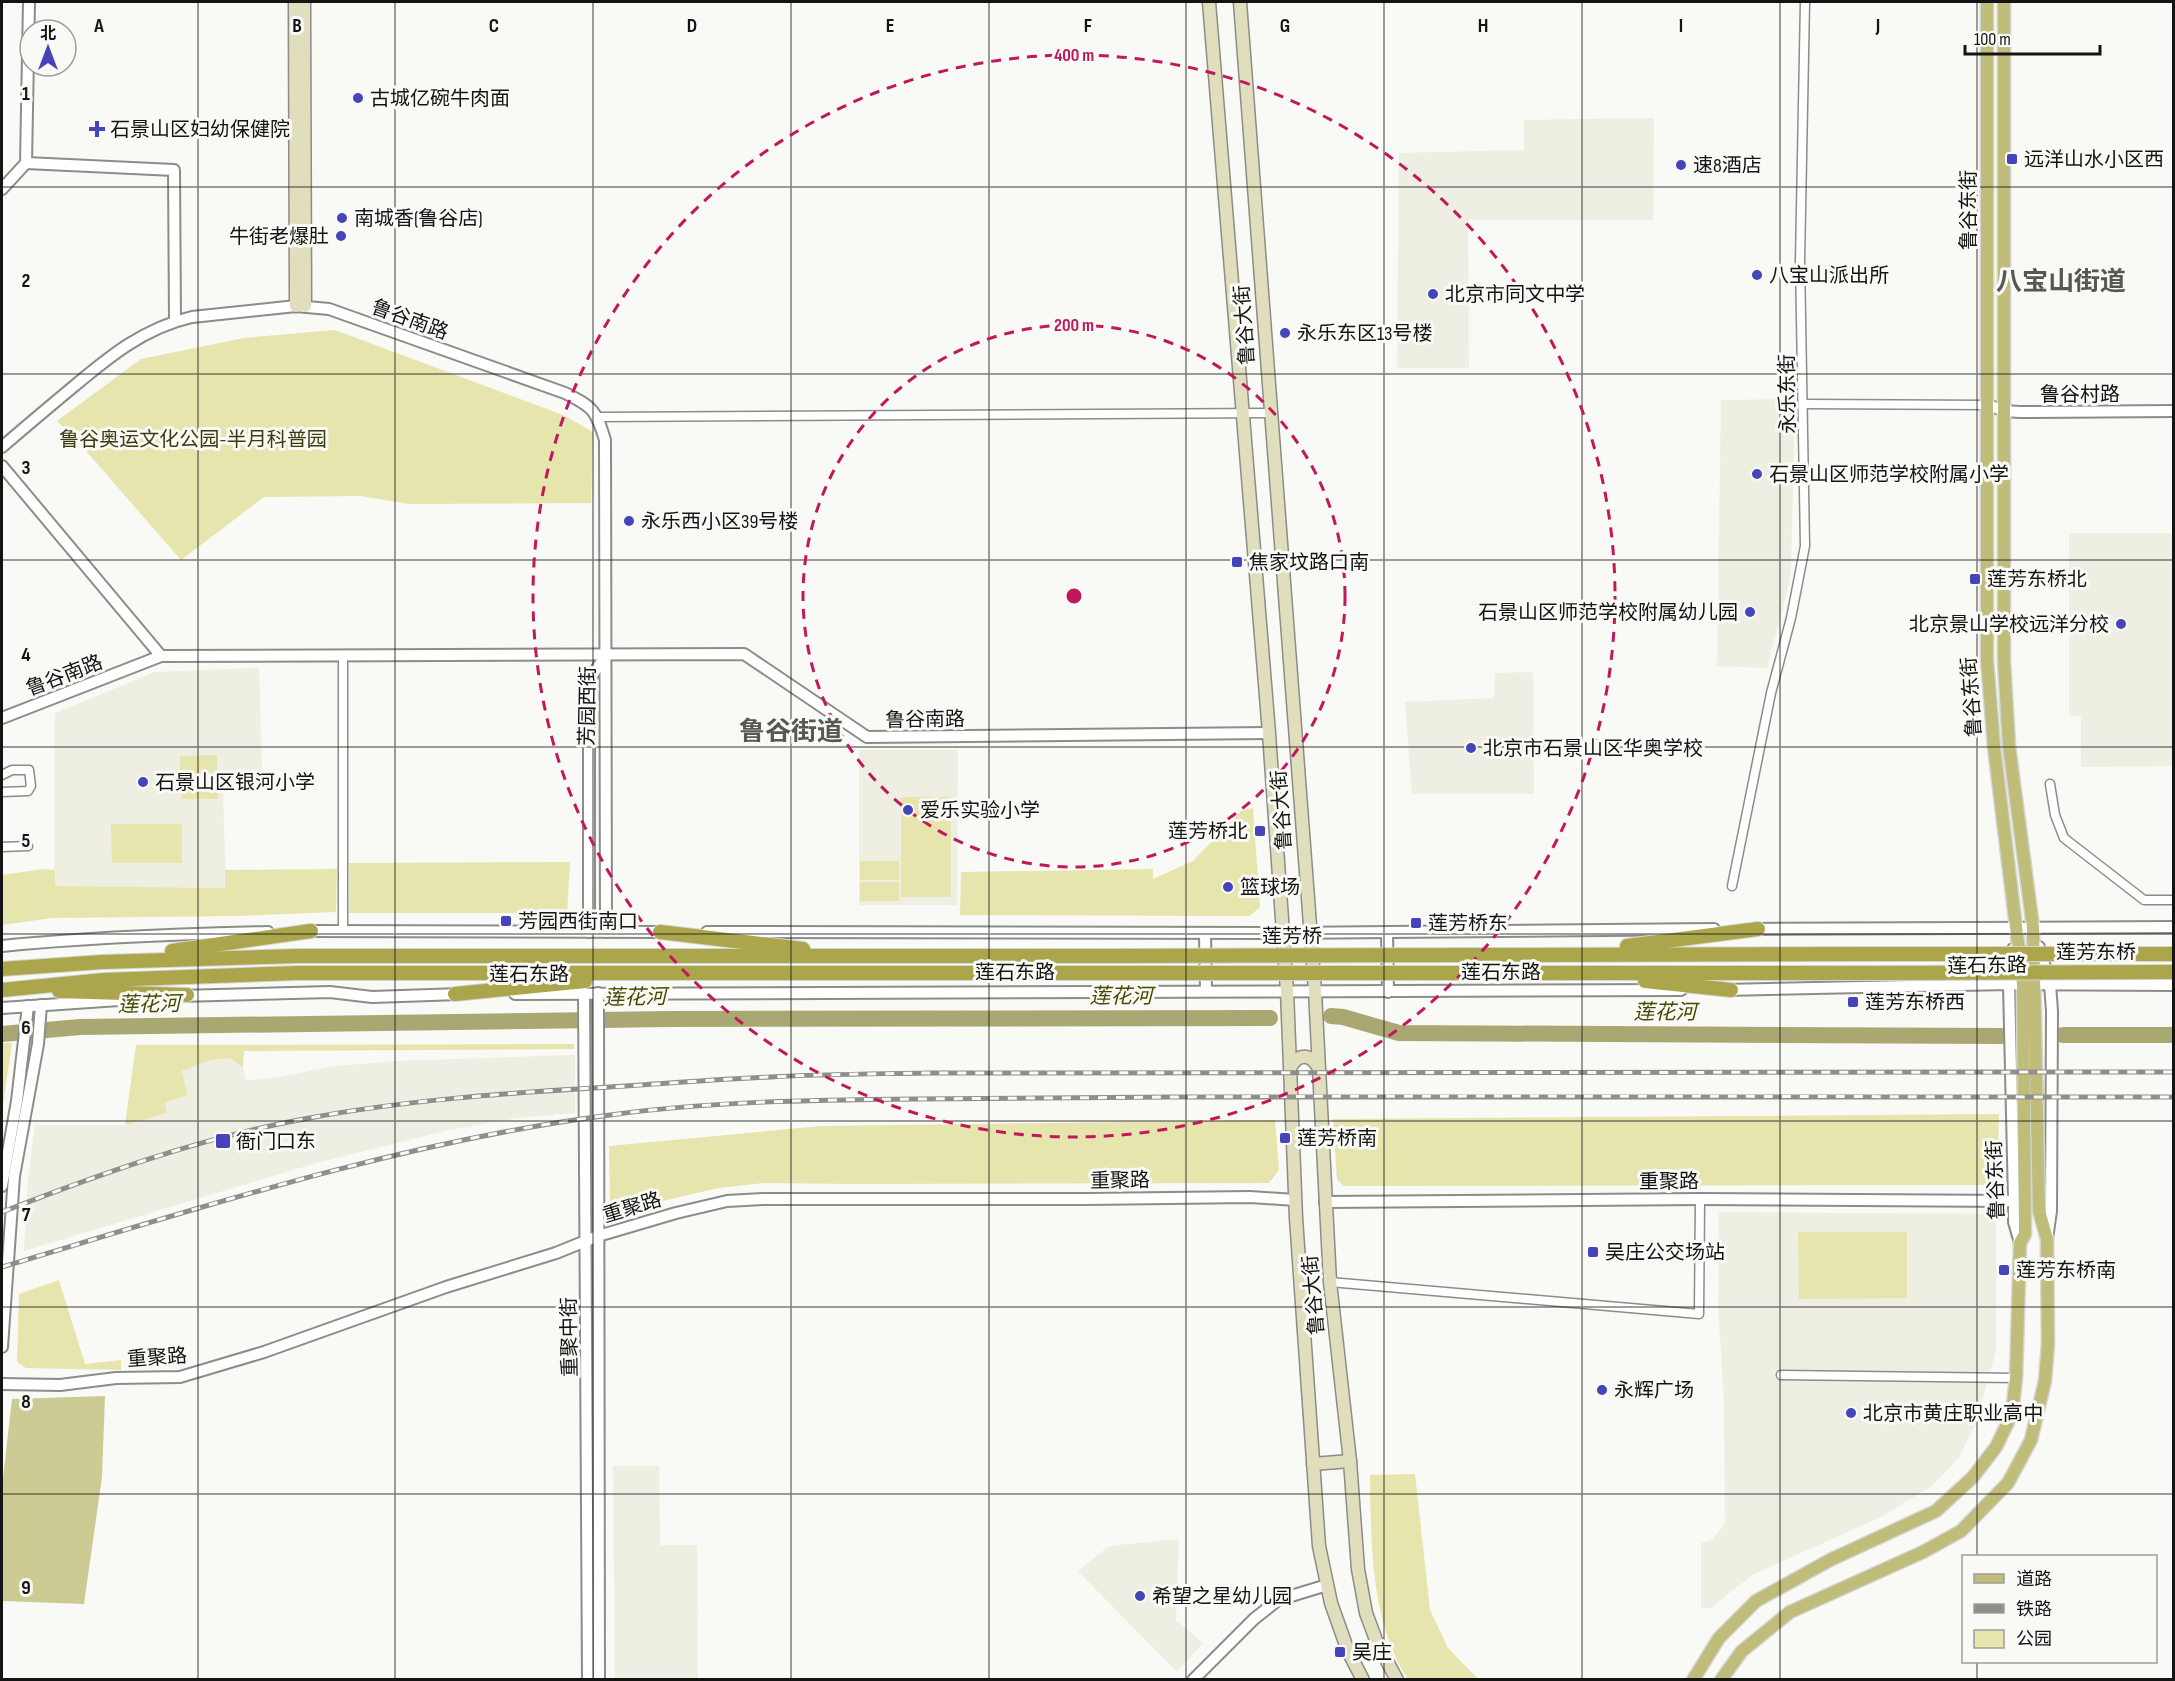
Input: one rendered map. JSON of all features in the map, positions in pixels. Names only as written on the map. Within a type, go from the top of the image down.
[{"type":"highway","points":[[1572,954],[1758,929]]},
{"type":"highway","points":[[102,962],[311,931]]},
{"type":"highway","points":[[660,932],[868,956]]},
{"type":"highway","name":"莲石东路","points":[[1479,955],[1875,954]]},
{"type":"highway","name":"莲芳东桥","points":[[1875,954],[2174,954]]},
{"type":"highway","name":"莲芳桥","points":[[1105,957],[1479,955]]},
{"type":"highway","name":"莲石东路","points":[[2,969],[102,962],[298,956],[1105,957]]},
{"type":"highway","name":"莲芳东桥","points":[[1875,973],[2174,972]]},
{"type":"highway","name":"莲石东路","points":[[4,990],[104,980],[298,973],[1105,973]]},
{"type":"highway","points":[[455,994],[663,973]]},
{"type":"highway","name":"莲芳桥","points":[[1105,973],[1478,973]]},
{"type":"highway","name":"莲石东路","points":[[1478,973],[1875,973]]},
{"type":"highway","points":[[1571,973],[1731,990]]},
{"type":"highway","points":[[4,990],[187,995]]},
{"type":"main road","points":[[295,2],[300,306]]},
{"type":"main road","points":[[300,306],[304,2]]},
{"type":"main road","name":"鲁谷大街","points":[[1209,2],[1269,733],[1287,991],[1295,1200],[1319,1546],[1327,1585],[1348,1651],[1363,1680]]},
{"type":"main road","name":"鲁谷大街","points":[[1240,2],[1315,991],[1330,1282],[1350,1461],[1356,1556],[1366,1613],[1376,1640],[1397,1680]]},
{"type":"main road","name":"鲁谷东街","points":[[1987,2],[1987,660],[1994,747],[2015,928]]},
{"type":"main road","name":"鲁谷东街","points":[[1693,1680],[1719,1638],[1756,1601],[1830,1560],[1936,1511],[1973,1477],[1996,1447],[2012,1414],[2016,1377],[2020,1243],[2025,1234],[2028,984],[2034,927],[2009,746],[2006,700],[2004,2]]},
{"type":"main road","points":[[2015,928],[2028,984]]},
{"type":"main road","name":"鲁谷东街","points":[[1721,1680],[1742,1651],[1790,1612],[1923,1552],[1962,1531],[2008,1484],[2031,1440],[2045,1381],[2048,1344],[2047,1239],[2040,1211],[2028,984]]},
{"type":"main road","points":[[1291,1066],[1298,1058],[1305,1056],[1312,1058],[1318,1067]]},
{"type":"main road","points":[[1313,1464],[1350,1461]]},
{"type":"street","points":[[2,189],[26,163],[29,2]]},
{"type":"street","name":"永乐东街","points":[[1732,886],[1771,693],[1791,618],[1805,546],[1800,261],[1805,2]]},
{"type":"street","points":[[26,163],[174,170],[175,321]]},
{"type":"street","name":"鲁谷南路","points":[[2,447],[125,345],[142,335],[175,321],[208,314],[300,306],[329,309],[565,393],[586,404],[598,417]]},
{"type":"street","points":[[1804,404],[1988,405]]},
{"type":"street","name":"鲁谷村路","points":[[1988,405],[2005,411],[2174,411]]},
{"type":"street","points":[[606,655],[605,440],[598,417],[1270,412]]},
{"type":"street","points":[[2,466],[161,656]]},
{"type":"street","name":"鲁谷南路","points":[[2,718],[161,656],[744,654],[867,737],[1269,733]]},
{"type":"street","name":"芳园西街","points":[[589,932],[589,680],[606,655]]},
{"type":"street","name":"芳园西街","points":[[606,655],[604,680],[606,932]]},
{"type":"street","points":[[343,931],[344,656]]},
{"type":"street","points":[[2,775],[12,770],[26,770],[31,773],[31,786],[27,791],[2,792]]},
{"type":"street","points":[[2050,784],[2055,815],[2064,838],[2144,900],[2174,900]]},
{"type":"street","points":[[2,847],[27,846]]},
{"type":"street","name":"鲁谷东街","points":[[2034,927],[2050,984],[2052,1011],[2051,1211],[2047,1239]]},
{"type":"street","name":"莲石东路","points":[[2,946],[57,940],[157,935],[311,931],[1282,933],[2174,927]]},
{"type":"street","name":"鲁谷东街","points":[[2015,928],[2009,984],[2014,1222],[2020,1243]]},
{"type":"street","points":[[1387,932],[1388,992]]},
{"type":"street","points":[[1205,933],[1206,991]]},
{"type":"street","name":"莲石东路","points":[[2,1008],[41,1010],[187,995],[330,992],[372,997],[584,993],[1388,992],[1731,990],[2009,984],[2174,985]]},
{"type":"street","name":"重聚中街","points":[[584,993],[588,1680]]},
{"type":"street","name":"重聚中街","points":[[598,993],[598,1680]]},
{"type":"street","points":[[2,1347],[13,1187],[8,1160],[25,1047],[28,1010]]},
{"type":"street","points":[[2,1186],[38,1044],[41,1010]]},
{"type":"street","name":"重聚路","points":[[2,1384],[60,1385],[116,1378],[180,1377],[264,1352],[597,1236],[727,1201],[1250,1197],[1295,1200]]},
{"type":"street","points":[[1330,1282],[1699,1314],[1700,1199]]},
{"type":"street","name":"重聚路","points":[[1325,1202],[1700,1199],[2014,1200]]},
{"type":"street","points":[[1781,1375],[2016,1377]]},
{"type":"street","points":[[1193,1680],[1254,1618],[1278,1600],[1327,1585]]},
{"type":"shaded area","name":"北京市同文中学","points":[[1654,118],[1653,220],[1468,220],[1469,368],[1397,368],[1399,153],[1524,150],[1524,120]]},
{"type":"shaded area","name":"石景山区师范学校附属小学","points":[[1795,399],[1791,566],[1789,584],[1767,668],[1717,666],[1721,400]]},
{"type":"shaded area","name":"北京景山学校远洋分校","points":[[2069,533],[2173,533],[2173,766],[2081,767],[2081,716],[2069,715]]},
{"type":"shaded area","name":"石景山区银河小学","points":[[259,668],[262,772],[239,772],[223,792],[226,888],[54,886],[55,713],[155,672]]},
{"type":"shaded area","name":"北京市石景山区华奥学校","points":[[1533,672],[1534,794],[1412,794],[1405,702],[1494,698],[1495,673]]},
{"type":"shaded area","name":"爱乐实验小学","points":[[859,750],[958,750],[957,905],[859,905]]},
{"type":"shaded area","points":[[575,1055],[575,1113],[517,1118],[449,1130],[316,1163],[24,1251],[28,1180],[35,1125],[125,1125],[167,1113],[165,1103],[181,1071],[210,1060],[231,1058],[243,1068],[246,1081],[336,1066],[397,1061]]},
{"type":"shaded area","name":"北京市黄庄职业高中","points":[[1719,1212],[1996,1214],[1996,1351],[1975,1425],[1958,1459],[1932,1486],[1881,1517],[1754,1574],[1710,1608],[1701,1608],[1701,1543],[1712,1540],[1725,1523],[1724,1402],[1718,1305]]},
{"type":"shaded area","points":[[105,1396],[102,1477],[84,1604],[2,1601],[2,1487],[12,1399]]},
{"type":"shaded area","points":[[613,1466],[659,1466],[660,1545],[697,1545],[698,1679],[615,1679]]},
{"type":"shaded area","name":"希望之星幼儿园","points":[[1179,1539],[1176,1620],[1203,1643],[1177,1672],[1078,1571],[1109,1546]]},
{"type":"green space","name":"鲁谷奥运文化公园-半月科普园","points":[[335,330],[563,415],[593,432],[591,503],[409,504],[361,496],[264,497],[181,560],[80,444],[57,421],[141,359],[244,338]]},
{"type":"green space","points":[[217,755],[217,775],[180,775],[180,756]]},
{"type":"green space","points":[[218,779],[218,799],[181,799],[181,780]]},
{"type":"green space","points":[[901,797],[951,797],[951,897],[901,897]]},
{"type":"green space","points":[[1253,808],[1260,907],[1250,916],[960,915],[961,872],[1153,869],[1153,879],[1193,861],[1242,810]]},
{"type":"green space","points":[[111,824],[182,824],[182,863],[112,863]]},
{"type":"green space","points":[[860,861],[899,861],[899,880],[860,880]]},
{"type":"green space","points":[[570,862],[567,913],[349,913],[349,863]]},
{"type":"green space","points":[[44,869],[55,870],[55,886],[225,888],[225,870],[337,869],[336,912],[236,916],[52,918],[2,925],[2,875]]},
{"type":"green space","points":[[860,882],[899,882],[899,901],[860,901]]},
{"type":"green space","points":[[2,1043],[12,1043],[2,1112]]},
{"type":"green space","points":[[574,1044],[574,1049],[244,1051],[243,1068],[230,1058],[210,1060],[182,1071],[187,1095],[165,1103],[167,1113],[125,1125],[136,1045]]},
{"type":"green space","points":[[1999,1114],[1997,1181],[1994,1185],[1344,1186],[1337,1180],[1333,1119]]},
{"type":"green space","points":[[1275,1120],[1279,1170],[1269,1183],[765,1183],[718,1188],[629,1209],[610,1202],[609,1146],[821,1126]]},
{"type":"green space","points":[[1798,1232],[1907,1232],[1907,1298],[1799,1299]]},
{"type":"green space","points":[[59,1280],[85,1364],[121,1360],[121,1370],[26,1368],[17,1362],[19,1294]]},
{"type":"green space","points":[[1415,1474],[1430,1610],[1448,1648],[1478,1679],[1408,1679],[1395,1657],[1386,1632],[1375,1581],[1372,1554],[1370,1475]]},
{"type":"waterway","name":"莲花河","points":[[1331,1016],[1343,1017],[1399,1033],[2001,1036]]},
{"type":"waterway","name":"莲花河","points":[[2,1034],[80,1027],[670,1019],[1270,1018]]},
{"type":"waterway","name":"莲花河","points":[[2063,1035],[2174,1035]]},
{"type":"railway","points":[[2,1212],[151,1158],[227,1136],[304,1119],[456,1098],[710,1080],[927,1073],[2174,1072]]},
{"type":"railway","points":[[2,1267],[227,1200],[379,1159],[532,1127],[648,1110],[764,1102],[841,1100],[1171,1097],[2174,1097]]},
{"type":"place","name":"古城亿碗牛肉面","points":[[358,98]]},
{"type":"place","name":"石景山区妇幼保健院","points":[[97,129]]},
{"type":"place","name":"远洋山水小区西","points":[[2012,159]]},
{"type":"place","name":"速8酒店","points":[[1681,165]]},
{"type":"place","name":"南城香(鲁谷店)","points":[[342,218]]},
{"type":"place","name":"牛街老爆肚","points":[[341,236]]},
{"type":"place","name":"八宝山派出所","points":[[1757,275]]},
{"type":"place","name":"北京市同文中学","points":[[1433,294]]},
{"type":"place","name":"永乐东区13号楼","points":[[1285,333]]},
{"type":"place","name":"石景山区师范学校附属小学","points":[[1757,474]]},
{"type":"place","name":"永乐西小区39号楼","points":[[629,521]]},
{"type":"place","name":"焦家坟路口南","points":[[1237,562]]},
{"type":"place","name":"莲芳东桥北","points":[[1975,579]]},
{"type":"place","name":"石景山区师范学校附属幼儿园","points":[[1750,612]]},
{"type":"place","name":"北京景山学校远洋分校","points":[[2121,624]]},
{"type":"place","name":"北京市石景山区华奥学校","points":[[1471,748]]},
{"type":"place","name":"石景山区银河小学","points":[[143,782]]},
{"type":"place","name":"爱乐实验小学","points":[[908,810]]},
{"type":"place","name":"莲芳桥北","points":[[1260,831]]},
{"type":"place","name":"篮球场","points":[[1228,887]]},
{"type":"place","name":"芳园西街南口","points":[[506,921]]},
{"type":"place","name":"莲芳桥东","points":[[1416,923]]},
{"type":"place","name":"莲芳东桥西","points":[[1853,1002]]},
{"type":"place","name":"莲芳桥南","points":[[1285,1138]]},
{"type":"place","name":"衙门口东","points":[[223,1141]]},
{"type":"place","name":"吴庄公交场站","points":[[1593,1252]]},
{"type":"place","name":"莲芳东桥南","points":[[2004,1270]]},
{"type":"place","name":"永辉广场","points":[[1602,1390]]},
{"type":"place","name":"北京市黄庄职业高中","points":[[1851,1413]]},
{"type":"place","name":"希望之星幼儿园","points":[[1140,1596]]},
{"type":"place","name":"吴庄","points":[[1340,1652]]},
{"type":"district","name":"八宝山街道","points":[[2061,281]]},
{"type":"district","name":"鲁谷街道","points":[[791,731]]}]
